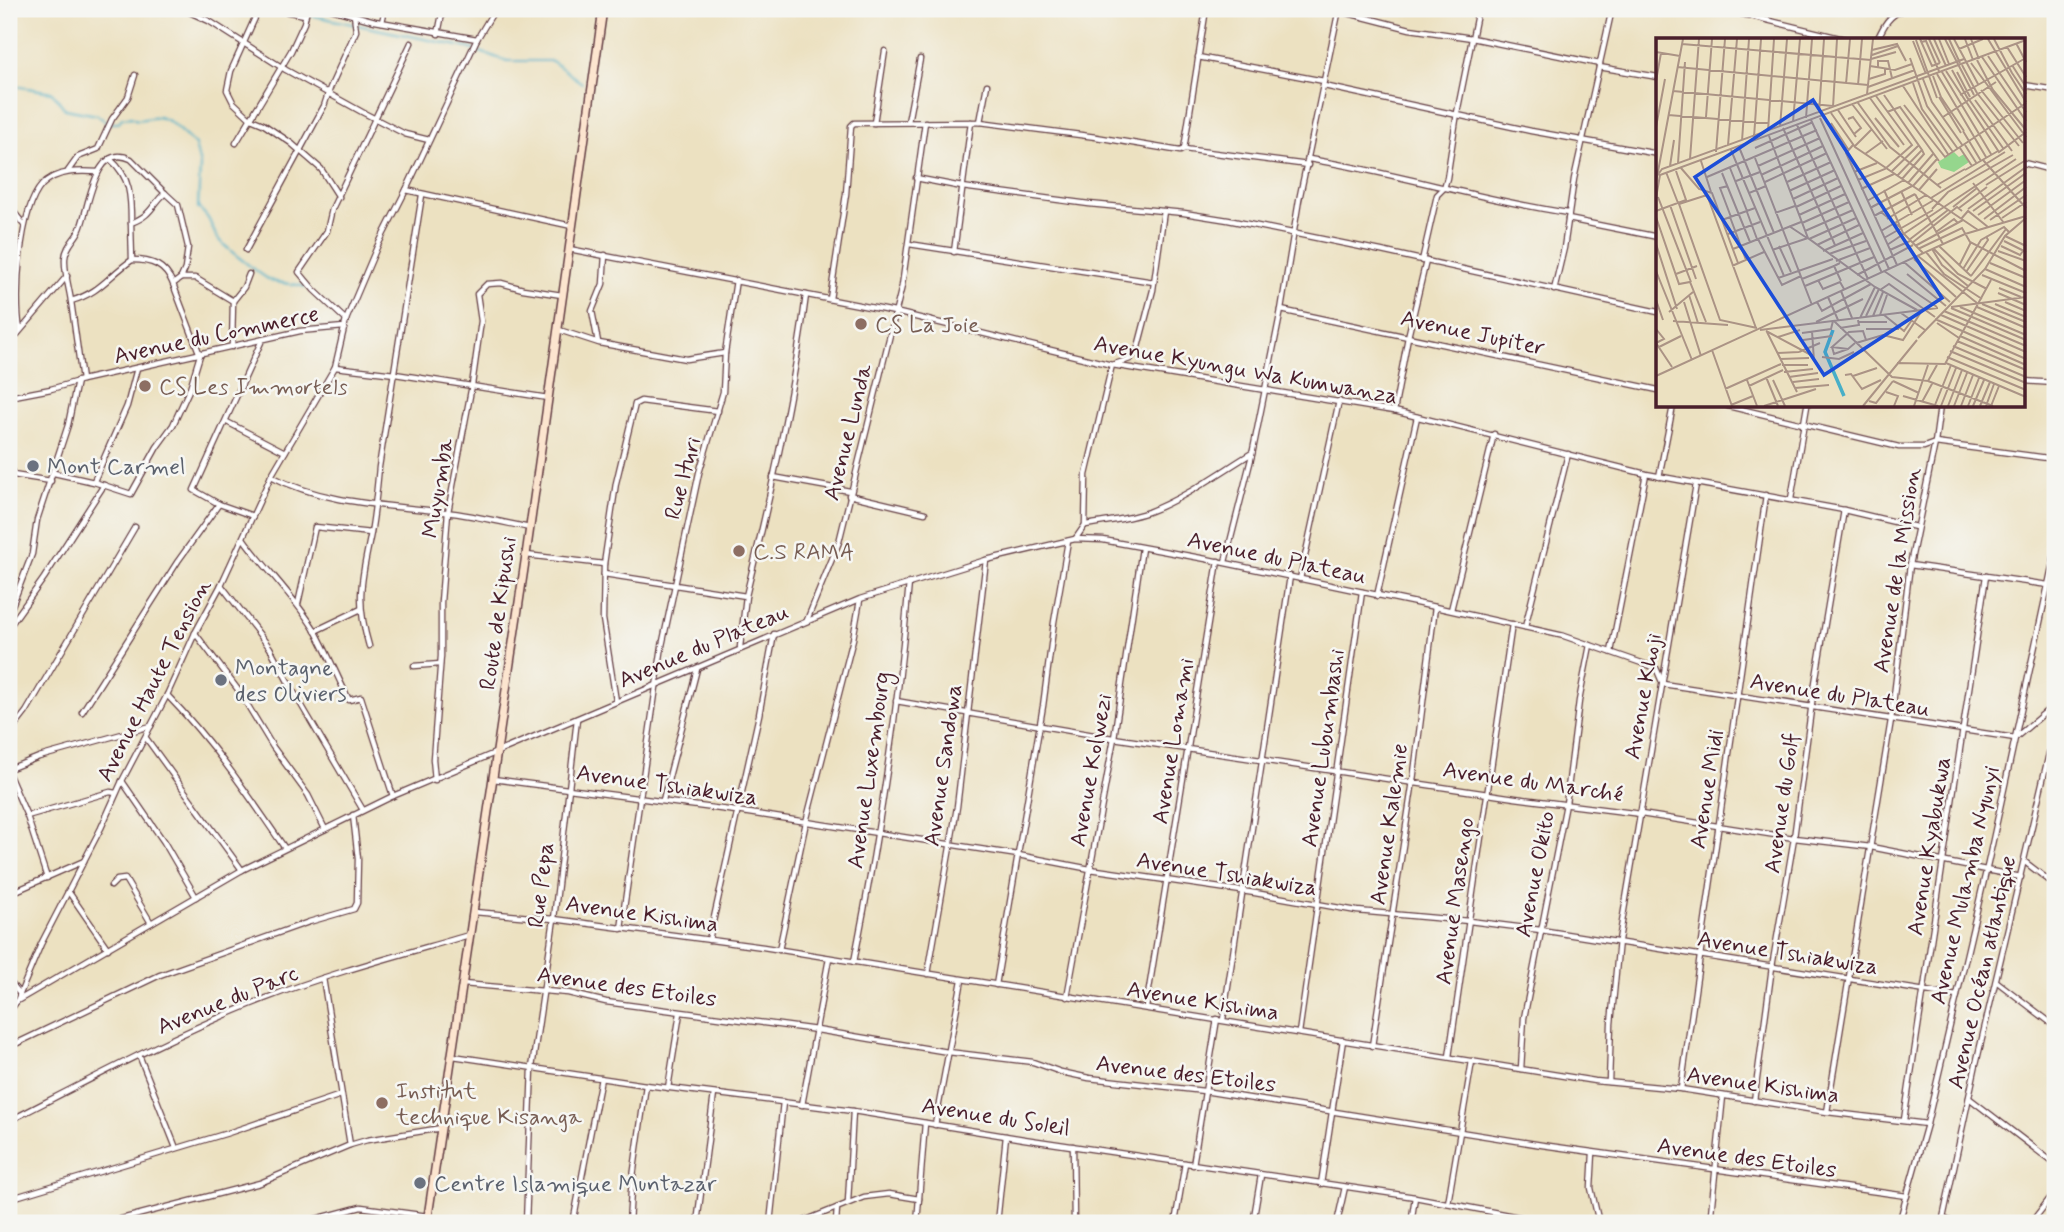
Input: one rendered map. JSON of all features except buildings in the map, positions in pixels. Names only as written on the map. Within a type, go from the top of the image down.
[{"type":"main road","name":"Route de Kipushi","points":[[428,1219],[603,9]]},
{"type":"street","points":[[184,9],[209,21],[282,68],[375,119],[405,134],[429,140]]},
{"type":"street","points":[[259,9],[230,71],[227,90],[233,102],[251,119],[291,143],[321,169],[339,197]]},
{"type":"street","points":[[272,9],[305,15]]},
{"type":"street","points":[[236,143],[282,68],[299,35],[307,9]]},
{"type":"street","points":[[331,9],[439,34],[477,39]]},
{"type":"street","points":[[382,22],[385,9]]},
{"type":"street","points":[[439,34],[443,9]]},
{"type":"street","points":[[344,327],[377,247],[477,39],[495,9]]},
{"type":"street","points":[[1184,149],[1206,9]]},
{"type":"street","points":[[1332,9],[1410,29],[1472,38],[1656,77]]},
{"type":"street","points":[[1394,411],[1437,195],[1444,188],[1478,9]]},
{"type":"street","points":[[1554,290],[1582,141],[1612,9]]},
{"type":"street","points":[[1722,9],[1840,38]]},
{"type":"street","points":[[1878,38],[1891,15],[1904,9]]},
{"type":"street","points":[[1225,562],[1253,452],[1339,10]]},
{"type":"street","points":[[246,250],[324,106],[356,30],[354,14]]},
{"type":"street","points":[[346,320],[299,272],[327,232],[332,209],[411,43]]},
{"type":"street","points":[[874,123],[885,51]]},
{"type":"street","points":[[1198,57],[1582,141],[1656,154]]},
{"type":"street","points":[[908,122],[920,59]]},
{"type":"street","points":[[68,171],[78,157],[98,149],[112,119],[128,97],[135,75]]},
{"type":"street","points":[[980,122],[987,85]]},
{"type":"street","points":[[2025,85],[2055,90]]},
{"type":"street","name":"Avenue Lunda","points":[[807,621],[839,542],[895,312],[909,244],[925,122]]},
{"type":"street","points":[[954,252],[971,122]]},
{"type":"street","points":[[830,299],[846,194],[851,126],[854,123],[980,122],[1180,151],[1184,149],[1366,168],[1513,205],[1656,237]]},
{"type":"street","points":[[9,628],[14,598],[32,554],[37,520],[54,473],[80,380],[66,250],[81,228],[91,186],[98,172],[110,159],[118,156],[131,159],[178,205],[188,247],[181,278],[173,284]]},
{"type":"street","points":[[110,159],[122,172],[131,195],[132,260]]},
{"type":"street","points":[[2025,163],[2055,171]]},
{"type":"street","points":[[20,330],[17,302],[25,226],[39,189],[47,181],[68,171],[98,172]]},
{"type":"street","points":[[916,178],[962,187],[1228,220],[1656,312]]},
{"type":"street","points":[[406,190],[572,226]]},
{"type":"street","points":[[131,223],[150,213],[165,193]]},
{"type":"street","points":[[369,646],[361,609],[361,576],[376,505],[379,467],[422,195]]},
{"type":"street","points":[[9,206],[25,226]]},
{"type":"street","points":[[1076,539],[1085,525],[1086,475],[1112,365],[1135,356],[1154,282],[1164,211]]},
{"type":"street","points":[[909,244],[1154,282]]},
{"type":"street","name":"Avenue Kyungu Wa Kumwanza","points":[[569,249],[895,312],[1112,365],[1394,411],[1659,477],[1790,499],[1916,527]]},
{"type":"street","points":[[599,343],[592,311],[603,284],[605,255]]},
{"type":"street","points":[[54,473],[94,482],[129,494],[133,491],[157,447],[173,425],[190,388],[200,355],[168,273],[152,262],[132,260],[113,272],[100,288],[71,301]]},
{"type":"street","points":[[232,346],[233,301],[244,287],[249,274]]},
{"type":"street","points":[[9,344],[67,276]]},
{"type":"street","points":[[181,278],[195,278],[233,301]]},
{"type":"street","name":"Rue Ituri","points":[[621,929],[673,586],[699,473],[723,392],[725,353],[736,280]]},
{"type":"street","name":"Muyumba","points":[[435,780],[433,759],[448,512],[481,321],[477,298],[480,289],[492,283],[562,295]]},
{"type":"street","points":[[740,648],[746,596],[773,477],[806,295]]},
{"type":"street","name":"Avenue Jupiter","points":[[1281,310],[1656,390]]},
{"type":"street","name":"Avenue du Commerce","points":[[9,397],[300,331],[344,327],[335,367]]},
{"type":"street","points":[[558,330],[599,343],[687,359],[725,353]]},
{"type":"street","points":[[253,516],[219,505],[194,490],[262,340]]},
{"type":"street","points":[[335,367],[548,398]]},
{"type":"street","name":"Avenue Haute Tension","points":[[10,1009],[17,1001],[41,944],[221,585],[271,476],[335,367]]},
{"type":"street","points":[[94,482],[127,406],[137,368]]},
{"type":"street","points":[[2025,381],[2055,383]]},
{"type":"street","points":[[616,701],[603,619],[604,564],[616,483],[632,407],[641,401],[718,411]]},
{"type":"street","points":[[1300,579],[1339,401]]},
{"type":"street","points":[[1659,477],[1673,408]]},
{"type":"street","points":[[1736,408],[1899,447],[1924,447],[1935,443],[2055,459]]},
{"type":"street","points":[[1790,499],[1806,408]]},
{"type":"street","name":"Avenue de la Mission","points":[[1827,1112],[1891,720],[1916,527],[1935,443],[1940,408]]},
{"type":"street","points":[[1377,596],[1417,417]]},
{"type":"street","points":[[226,421],[285,452]]},
{"type":"street","points":[[1451,611],[1494,434]]},
{"type":"street","points":[[1085,525],[1149,512],[1253,452]]},
{"type":"street","points":[[1525,627],[1568,454]]},
{"type":"street","points":[[9,463],[13,475],[51,481]]},
{"type":"street","points":[[1611,652],[1646,474]]},
{"type":"street","points":[[271,476],[311,492],[376,505],[448,512],[530,528]]},
{"type":"street","points":[[773,477],[850,493],[925,513]]},
{"type":"street","name":"Avenue Khoji","points":[[1609,1082],[1611,1024],[1619,943],[1696,484]]},
{"type":"street","points":[[9,628],[104,485]]},
{"type":"street","name":"Avenue Midi","points":[[1681,1089],[1766,495]]},
{"type":"street","points":[[82,712],[178,561],[219,505]]},
{"type":"street","name":"Avenue du Golf","points":[[1754,1101],[1811,707],[1844,510]]},
{"type":"street","points":[[297,605],[306,558],[316,526],[371,533]]},
{"type":"street","points":[[9,734],[26,712],[135,527]]},
{"type":"street","points":[[243,538],[315,631],[349,700],[362,697],[393,796]]},
{"type":"street","name":"Avenue du Plateau","points":[[17,1001],[284,847],[393,796],[860,599],[986,560],[1076,539],[1103,540],[1225,562],[1525,627],[1590,645],[1656,668],[1663,684],[2015,738]]},
{"type":"street","points":[[996,985],[1068,541]]},
{"type":"street","name":"Avenue Kolwezi","points":[[1067,997],[1114,738],[1142,548]]},
{"type":"street","name":"Avenue Mulamba Nyunyi","points":[[1899,1223],[1927,1124],[1957,996],[2055,553]]},
{"type":"street","points":[[526,555],[604,564]]},
{"type":"street","name":"Avenue Sandowa","points":[[928,974],[957,807],[986,560]]},
{"type":"street","name":"Avenue Lomami","points":[[1146,1008],[1218,561]]},
{"type":"street","points":[[1910,565],[2055,586]]},
{"type":"street","points":[[604,574],[746,596]]},
{"type":"street","points":[[1193,1165],[1204,1091],[1220,1020],[1243,891],[1290,576]]},
{"type":"street","name":"Avenue Kyabukwa","points":[[1904,1120],[1986,576]]},
{"type":"street","name":"Avenue Luxembourg","points":[[854,962],[879,833],[909,583]]},
{"type":"street","points":[[221,585],[270,648],[363,810]]},
{"type":"street","name":"Avenue Lubumbashi","points":[[1299,1033],[1362,592]]},
{"type":"street","points":[[779,950],[806,822],[853,639],[860,599]]},
{"type":"street","name":"Avenue Kalemie","points":[[1372,1046],[1413,781],[1435,607]]},
{"type":"street","points":[[315,631],[361,609]]},
{"type":"street","name":"Avenue Masengo","points":[[1449,1057],[1488,793],[1493,740],[1512,625]]},
{"type":"street","points":[[195,633],[239,691],[307,795],[325,829]]},
{"type":"street","points":[[709,940],[759,715],[774,634]]},
{"type":"street","name":"Avenue Okito","points":[[1521,1069],[1524,1018],[1566,804],[1579,701],[1590,645]]},
{"type":"street","points":[[414,666],[440,664]]},
{"type":"street","points":[[663,800],[698,668]]},
{"type":"street","points":[[167,695],[198,727],[222,758],[284,847]]},
{"type":"street","name":"Avenue du Marché","points":[[896,701],[1114,738],[1871,848],[2021,877]]},
{"type":"street","points":[[2015,738],[2055,704]]},
{"type":"street","name":"Rue Pepa","points":[[526,1223],[532,1068],[554,919],[577,719]]},
{"type":"street","points":[[9,769],[39,757],[151,726]]},
{"type":"street","name":"Avenue Océan atlantique","points":[[1943,1221],[1996,981],[2053,749],[2055,728]]},
{"type":"street","points":[[146,738],[242,870]]},
{"type":"street","points":[[9,775],[27,816],[47,878]]},
{"type":"street","name":"Avenue Tshiakwiza","points":[[492,779],[736,811],[1318,905],[1541,930],[1957,996]]},
{"type":"street","points":[[122,781],[164,842],[196,897]]},
{"type":"street","points":[[27,816],[70,802],[110,792],[116,793]]},
{"type":"street","points":[[9,1047],[160,975],[309,922],[354,909],[357,903],[358,859],[353,815]]},
{"type":"street","points":[[9,894],[84,861]]},
{"type":"street","points":[[2025,862],[2055,885]]},
{"type":"street","points":[[111,886],[117,880],[125,879],[151,923]]},
{"type":"street","points":[[68,891],[108,948]]},
{"type":"street","name":"Avenue Kishima","points":[[473,911],[554,919],[779,950],[1521,1069],[1927,1124]]},
{"type":"street","name":"Avenue du Parc","points":[[9,1121],[139,1055],[264,999],[323,978],[469,935]]},
{"type":"street","points":[[802,1105],[829,958]]},
{"type":"street","points":[[323,978],[351,1145]]},
{"type":"street","points":[[9,981],[20,994]]},
{"type":"street","points":[[935,1125],[962,981]]},
{"type":"street","points":[[1996,981],[2055,1026]]},
{"type":"street","name":"Avenue des Etoiles","points":[[462,984],[544,990],[680,1013],[817,1030],[948,1052],[1033,1062],[1081,1076],[1204,1091],[1715,1171],[1907,1196]]},
{"type":"street","points":[[668,1088],[680,1013]]},
{"type":"street","points":[[1321,1184],[1343,1041]]},
{"type":"street","points":[[139,1055],[176,1148]]},
{"type":"street","name":"Avenue du Soleil","points":[[453,1056],[646,1085],[853,1111],[1415,1197],[1524,1218],[1531,1223]]},
{"type":"street","points":[[1448,1203],[1472,1061]]},
{"type":"street","points":[[573,1223],[601,1078]]},
{"type":"street","points":[[629,1223],[646,1085]]},
{"type":"street","points":[[697,1223],[714,1094]]},
{"type":"street","points":[[9,1199],[341,1096]]},
{"type":"street","points":[[1710,1223],[1723,1096]]},
{"type":"street","points":[[1969,1098],[2055,1164]]},
{"type":"street","points":[[770,1223],[783,1102]]},
{"type":"street","points":[[848,1202],[853,1111]]},
{"type":"street","points":[[917,1223],[925,1123]]},
{"type":"street","points":[[106,1223],[260,1184],[351,1145],[443,1128]]},
{"type":"street","points":[[997,1223],[1006,1136]]},
{"type":"street","points":[[1073,1146],[1074,1223]]},
{"type":"street","points":[[1593,1153],[1591,1188],[1599,1223]]},
{"type":"street","points":[[1175,1223],[1185,1163]]},
{"type":"street","points":[[1253,1223],[1261,1175]]},
{"type":"street","points":[[1337,1223],[1345,1187]]},
{"type":"street","points":[[2031,1223],[2055,1192]]},
{"type":"street","points":[[799,1223],[848,1202],[877,1194],[919,1199]]},
{"type":"street","points":[[1411,1223],[1415,1197]]},
{"type":"street","points":[[301,1223],[361,1207],[428,1219]]},
{"type":"street","points":[[836,1223],[837,1208]]},
{"type":"street","points":[[1943,1221],[1954,1223]]},
{"type":"waterway","points":[[309,15],[468,48],[507,61],[552,61],[582,83]]},
{"type":"waterway","points":[[9,85],[52,92],[65,109],[97,115],[108,123],[118,123],[122,118],[131,117],[137,120],[159,117],[169,121],[195,145],[200,165],[198,208],[207,216],[219,240],[268,279],[305,287]]},
{"type":"place","name":"CS La Joie","points":[[861,324]]},
{"type":"place","name":"CS Les Immortels","points":[[145,386]]},
{"type":"place","name":"Mont Carmel","points":[[33,466]]},
{"type":"place","name":"C.S RAMA","points":[[739,551]]},
{"type":"place","name":"Montagne des Oliviers","points":[[221,680]]},
{"type":"place","name":"Institut technique Kisanga","points":[[382,1103]]},
{"type":"place","name":"Centre Islamique Muntazar","points":[[420,1183]]}]
